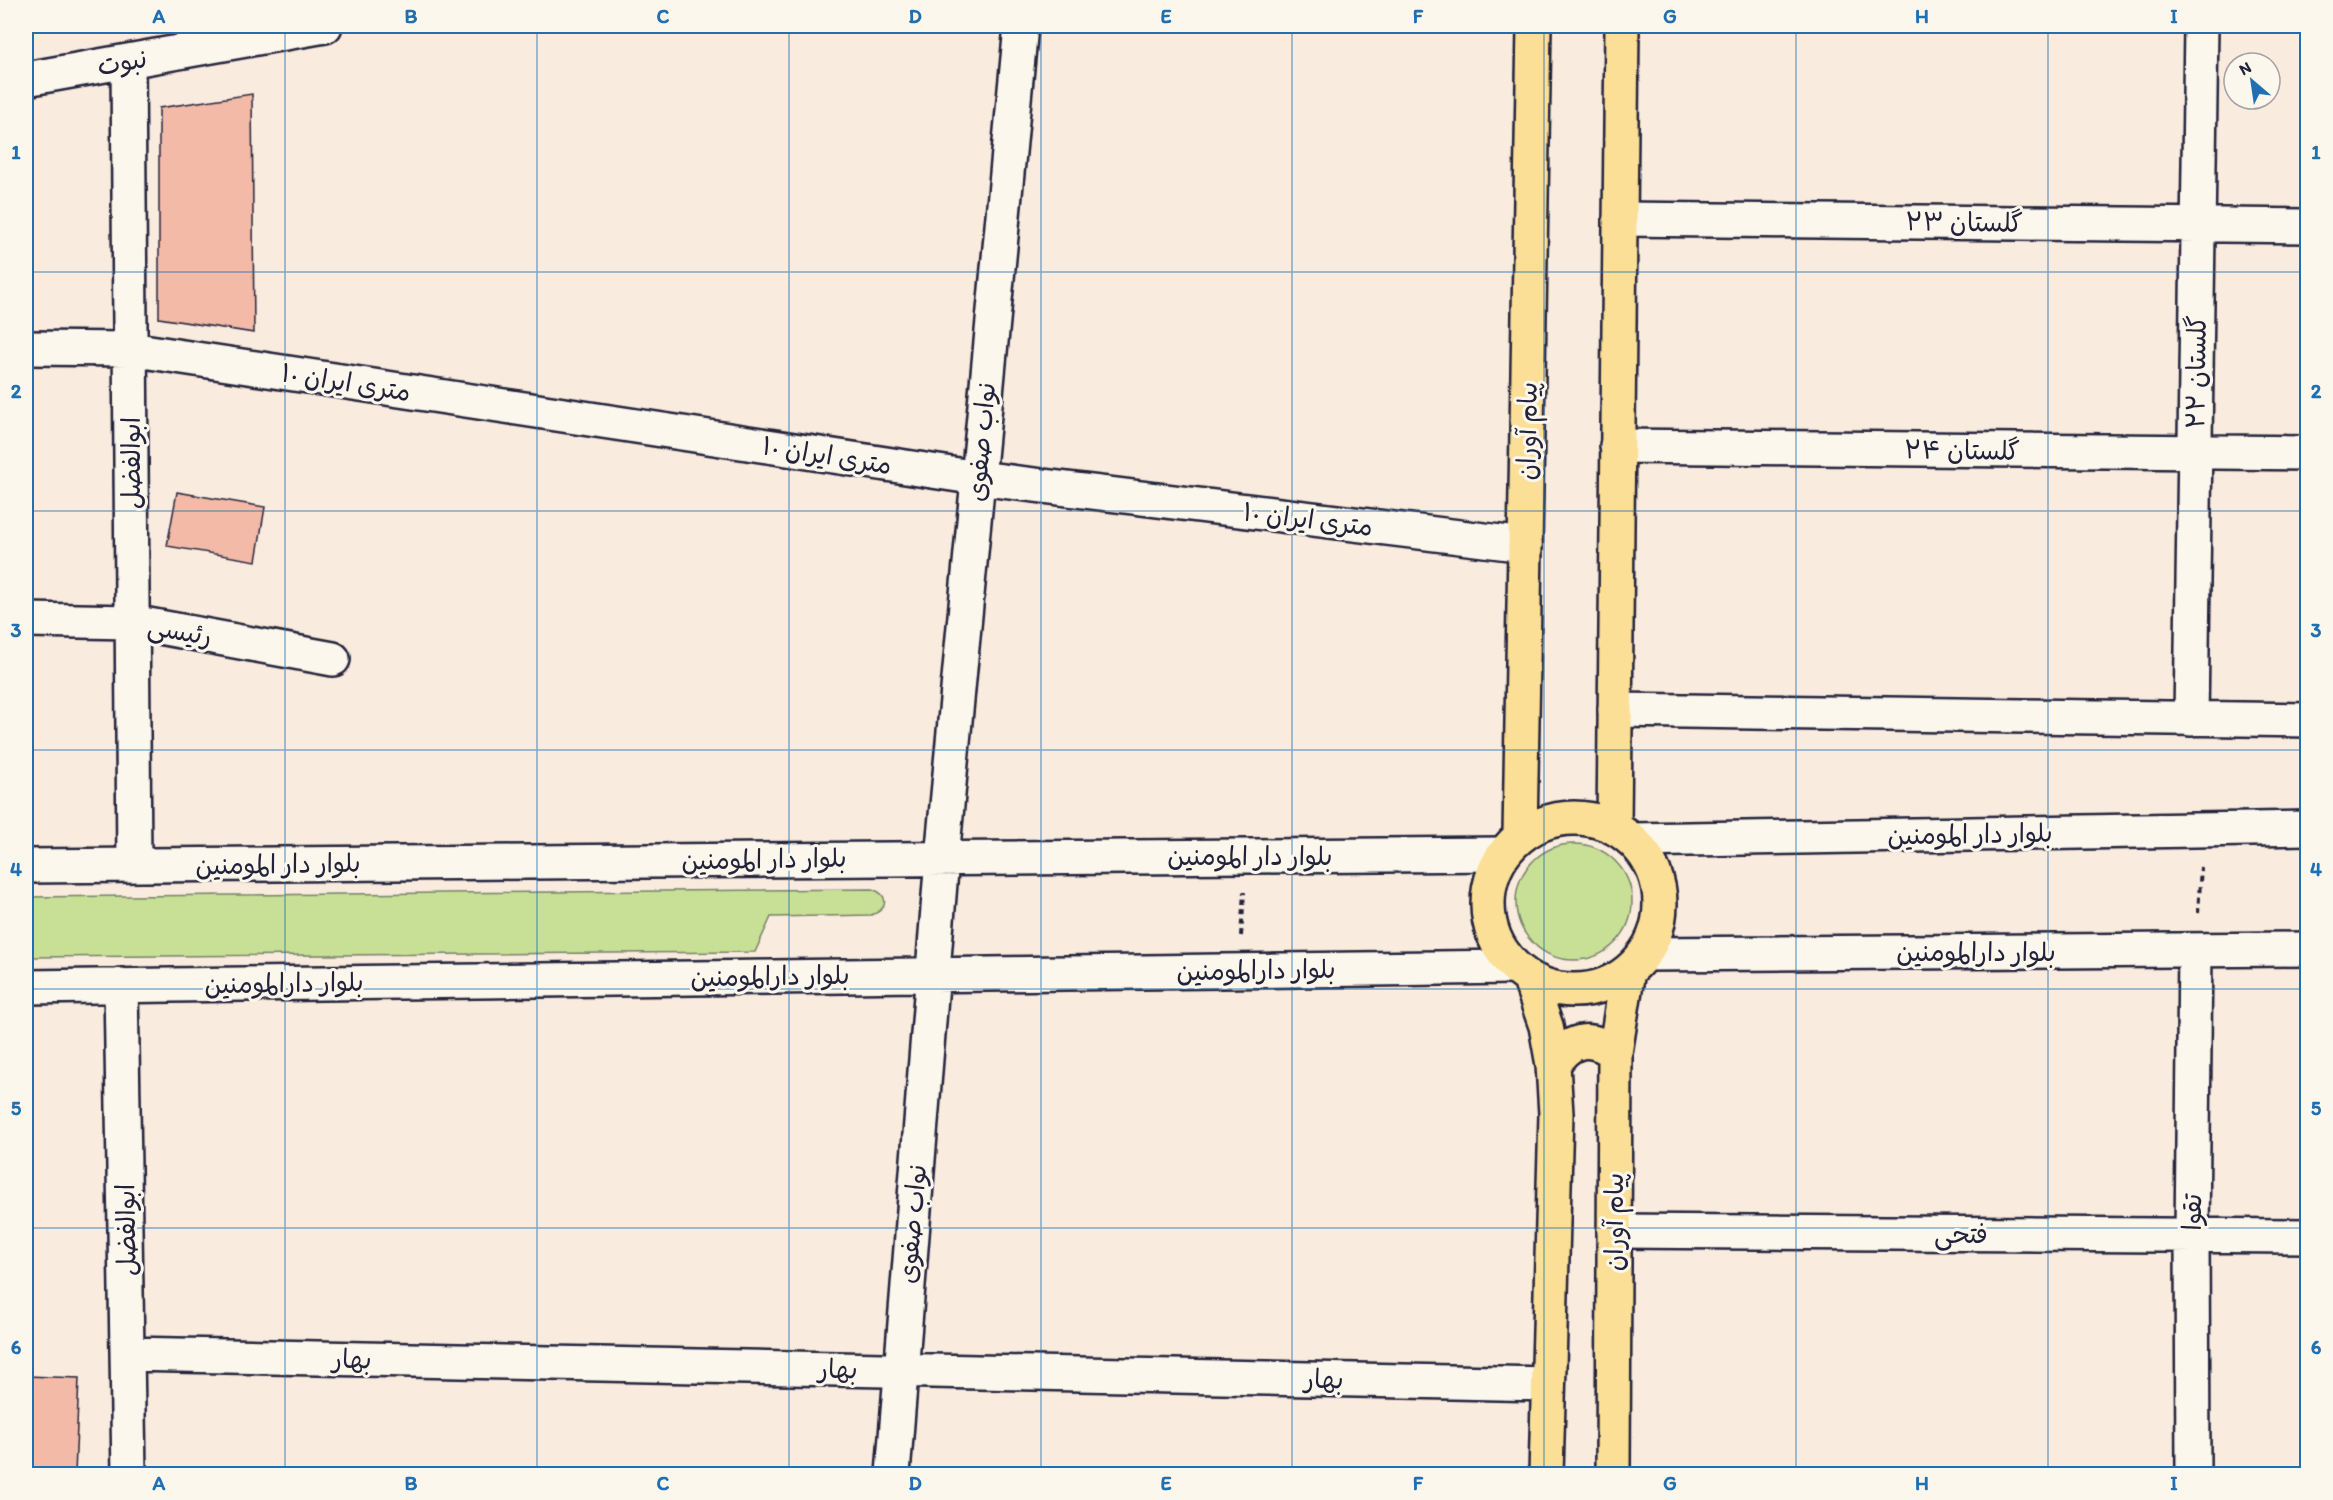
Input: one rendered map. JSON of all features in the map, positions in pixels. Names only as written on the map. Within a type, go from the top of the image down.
[{"type":"main road","name":"پیام آوران","points":[[1511,845],[1525,546],[1534,26]]},
{"type":"main road","points":[[1622,26],[1615,710],[1623,834]]},
{"type":"main road","points":[[1522,973],[1558,989],[1582,990],[1606,984],[1636,963],[1656,932],[1661,907],[1658,883],[1649,860],[1623,834],[1590,819],[1565,817],[1542,824],[1511,845],[1492,876],[1487,900],[1489,925],[1499,947],[1522,973],[1546,1026],[1553,1065],[1556,1114],[1546,1474]]},
{"type":"main road","name":"پیام آوران","points":[[1612,1474],[1615,1053],[1636,963]]},
{"type":"main road","points":[[1553,1065],[1565,1049],[1583,1041],[1606,1046],[1615,1053]]},
{"type":"street","name":"نبوت","points":[[26,80],[325,26]]},
{"type":"street","name":"نواب صفوی","points":[[893,1474],[942,858],[1021,26]]},
{"type":"street","name":"گلستان ۲۲","points":[[2191,719],[2201,26]]},
{"type":"street","name":"ابوالفضل","points":[[128,61],[134,865]]},
{"type":"street","name":"گلستان ۲۳","points":[[1620,219],[2307,226]]},
{"type":"street","name":"۱۰ متری ایران","points":[[26,348],[130,349],[978,478],[1525,546]]},
{"type":"street","name":"گلستان ۲۴","points":[[1617,447],[2307,453]]},
{"type":"street","name":"رئیسی","points":[[26,620],[132,622],[333,659]]},
{"type":"street","points":[[1615,710],[2307,720]]},
{"type":"street","name":"بلوار دار المومنین","points":[[1623,834],[2307,828]]},
{"type":"street","name":"بلوار دار المومنین","points":[[26,866],[1247,855],[1511,845]]},
{"type":"street","name":"بلوار دارالمومنین","points":[[1636,963],[2307,949]]},
{"type":"street","name":"تقوا","points":[[2193,1474],[2192,1235],[2195,950]]},
{"type":"street","name":"بلوار دارالمومنین","points":[[26,987],[1238,970],[1522,973]]},
{"type":"street","name":"ابوالفضل","points":[[122,986],[129,1474]]},
{"type":"street","name":"فتحی","points":[[1614,1232],[2307,1236]]},
{"type":"street","name":"بهار","points":[[128,1354],[1548,1384]]},
{"type":"path","points":[[2195,950],[2204,830]]},
{"type":"path","points":[[1238,970],[1247,855]]},
{"type":"green space","points":[[1574,844],[1596,848],[1615,861],[1628,880],[1632,902],[1628,924],[1615,943],[1596,956],[1574,960],[1552,956],[1533,943],[1520,924],[1516,902],[1520,880],[1533,861],[1552,848]]},
{"type":"green space","points":[[872,889],[882,895],[885,902],[877,913],[771,917],[755,952],[26,957],[26,897]]},
{"type":"building","points":[[252,94],[254,333],[159,318],[159,108]]},
{"type":"building","points":[[177,492],[265,507],[256,561],[167,546]]},
{"type":"building","points":[[26,1376],[79,1378],[75,1474],[26,1474]]}]
